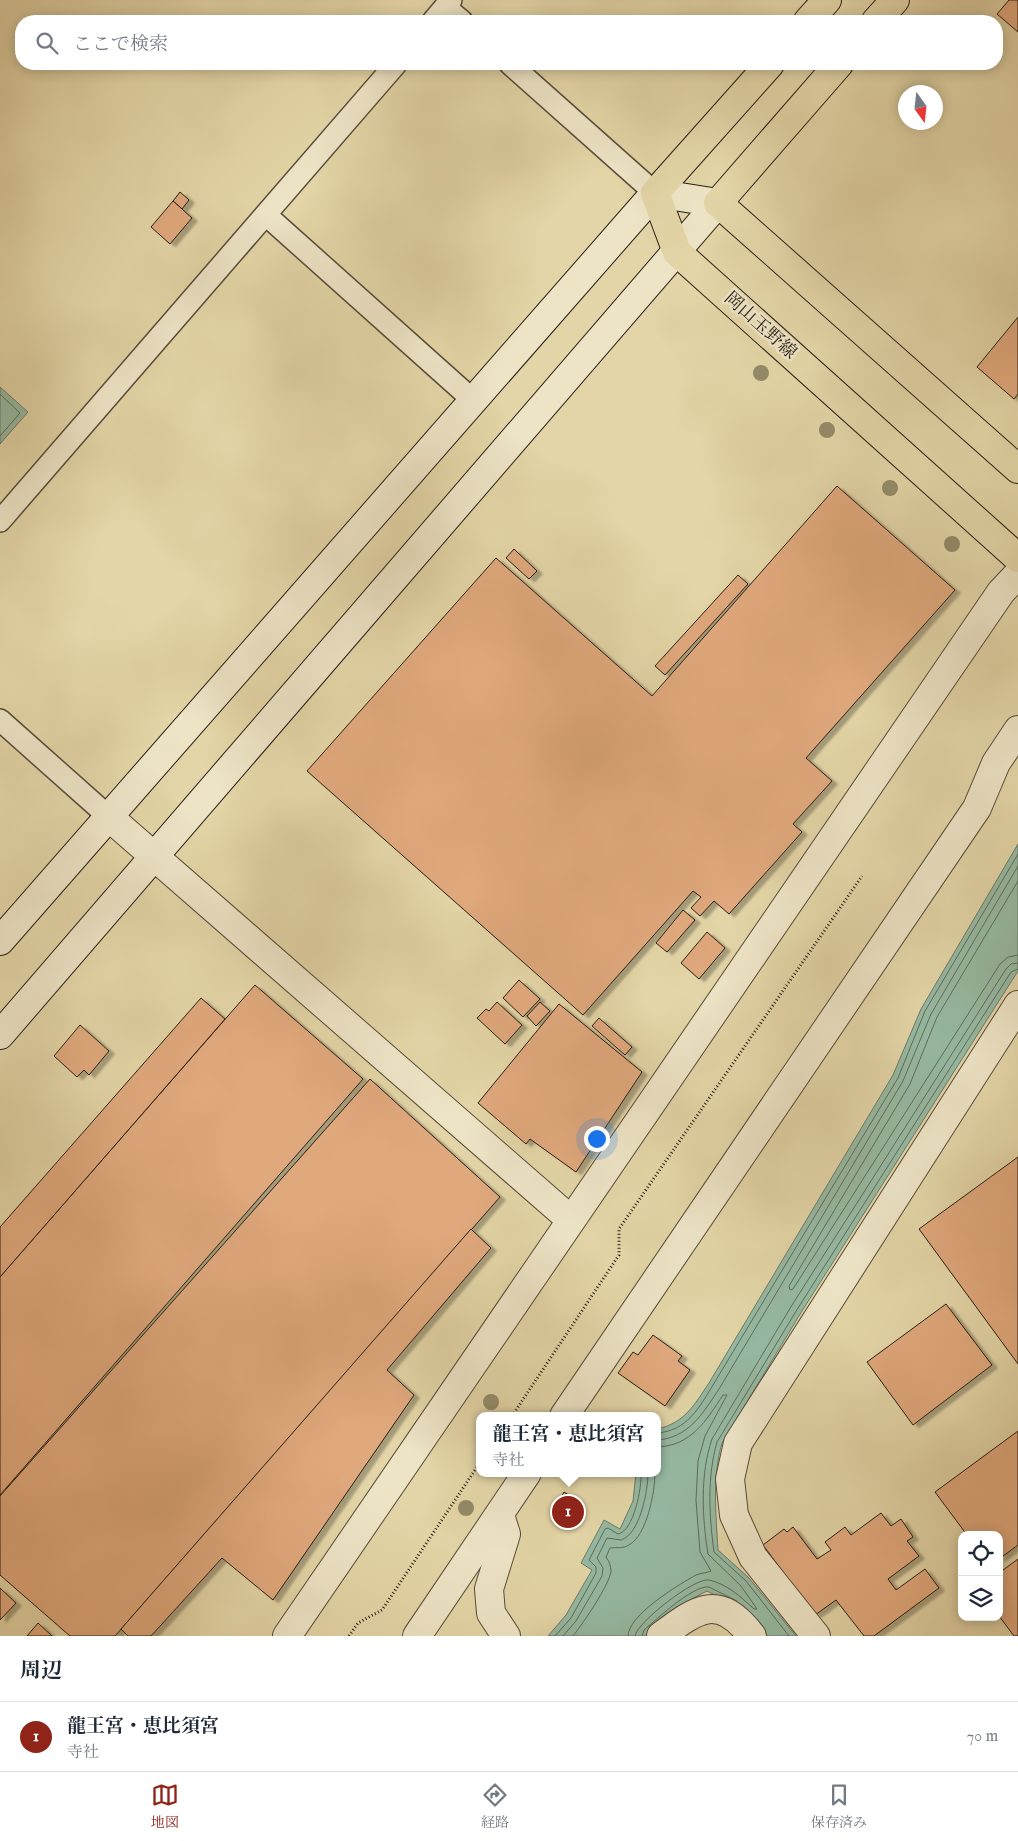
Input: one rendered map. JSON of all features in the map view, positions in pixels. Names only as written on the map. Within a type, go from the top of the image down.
[{"type":"main road","points":[[813,15],[827,0]]},
{"type":"main road","points":[[881,15],[895,0]]},
{"type":"main road","points":[[655,193],[765,70]]},
{"type":"main road","points":[[834,70],[718,203],[1018,469]]},
{"type":"main road","name":"岡山玉野線","points":[[655,193],[677,252],[1018,558]]},
{"type":"street","points":[[0,941],[655,193],[718,203]]},
{"type":"street","points":[[0,1035],[155,858],[718,203]]},
{"type":"street","points":[[287,1636],[1001,592],[1018,574]]},
{"type":"street","points":[[567,1412],[977,808],[996,763],[1018,730]]},
{"type":"street","points":[[109,817],[571,1220]]},
{"type":"street","points":[[816,1636],[753,1557],[734,1515],[730,1479],[738,1443],[1018,1005]]},
{"type":"street","points":[[417,1636],[524,1477]]},
{"type":"street","points":[[500,1515],[506,1534],[489,1589],[491,1613],[497,1625],[506,1636]]},
{"type":"street","points":[[661,1636],[691,1615],[711,1608],[726,1611],[752,1636]]},
{"type":"lane","points":[[0,521],[391,70]]},
{"type":"lane","points":[[517,70],[655,193]]},
{"type":"lane","points":[[266,215],[474,401]]},
{"type":"lane","points":[[0,720],[109,817]]},
{"type":"path","points":[[515,1412],[619,1255],[619,1229],[862,876]]},
{"type":"path","points":[[349,1636],[358,1623],[382,1610],[476,1469]]},
{"type":"water","points":[[0,387],[28,412],[0,444]]},
{"type":"water","points":[[1018,844],[1018,971],[802,1311],[722,1443],[716,1483],[718,1550],[749,1578],[796,1636],[762,1636],[731,1603],[707,1591],[686,1602],[644,1636],[548,1636],[566,1615],[592,1570],[581,1563],[604,1520],[620,1529],[633,1501],[636,1477],[661,1477],[661,1428],[682,1418],[709,1383],[893,1075],[921,1009]]},
{"type":"building","points":[[1009,0],[1018,0],[1018,32],[1003,19],[1003,15],[997,14]]},
{"type":"building","points":[[180,192],[189,200],[182,209],[173,201]]},
{"type":"building","points":[[173,201],[192,218],[170,244],[151,227]]},
{"type":"building","points":[[1018,317],[1018,394],[1014,399],[977,367]]},
{"type":"building","points":[[837,486],[955,590],[806,758],[832,781],[793,824],[802,832],[729,914],[714,901],[700,916],[691,908],[701,897],[693,891],[583,1015],[307,771],[496,558],[652,696]]},
{"type":"building","points":[[514,549],[537,571],[529,579],[506,558]]},
{"type":"building","points":[[738,575],[748,584],[665,675],[655,666]]},
{"type":"building","points":[[683,910],[695,920],[667,952],[656,943]]},
{"type":"building","points":[[707,932],[725,948],[699,979],[681,963]]},
{"type":"building","points":[[519,980],[540,999],[523,1017],[503,998]]},
{"type":"building","points":[[255,985],[363,1079],[0,1495],[0,1277]]},
{"type":"building","points":[[201,998],[225,1019],[0,1277],[0,1227]]},
{"type":"building","points":[[497,1002],[522,1025],[505,1044],[477,1018],[486,1009],[489,1011]]},
{"type":"building","points":[[540,1002],[550,1011],[536,1026],[527,1016]]},
{"type":"building","points":[[559,1004],[642,1072],[576,1172],[530,1139],[526,1144],[478,1103]]},
{"type":"building","points":[[599,1018],[632,1047],[625,1055],[592,1026]]},
{"type":"building","points":[[80,1025],[109,1051],[89,1075],[84,1070],[77,1077],[54,1056]]},
{"type":"building","points":[[370,1079],[500,1197],[115,1636],[70,1636],[0,1575],[0,1496]]},
{"type":"building","points":[[1018,1157],[1018,1364],[919,1229]]},
{"type":"building","points":[[471,1229],[491,1248],[387,1370],[414,1395],[273,1600],[222,1558],[151,1636],[128,1636],[121,1629]]},
{"type":"building","points":[[946,1304],[992,1365],[913,1425],[867,1362]]},
{"type":"building","points":[[653,1335],[682,1356],[678,1361],[690,1370],[665,1406],[618,1373],[633,1352],[638,1355]]},
{"type":"building","points":[[1018,1431],[1018,1545],[1003,1556],[1003,1531],[964,1531],[935,1492]]},
{"type":"building","points":[[564,1492],[578,1501],[573,1509],[559,1501]]},
{"type":"building","points":[[881,1513],[891,1526],[901,1519],[913,1537],[907,1541],[919,1556],[888,1579],[896,1590],[925,1569],[939,1588],[874,1636],[864,1636],[836,1600],[815,1615],[763,1545],[784,1529],[787,1532],[793,1527],[817,1559],[831,1550],[825,1542],[845,1527],[851,1535]]},
{"type":"building","points":[[1018,1559],[1018,1636],[1014,1636],[1003,1621],[1003,1570]]},
{"type":"building","points":[[0,1588],[16,1603],[0,1620]]},
{"type":"building","points":[[38,1623],[52,1636],[27,1636]]},
{"type":"place","name":"龍王宮・恵比須宮","points":[[568,1512]]}]
